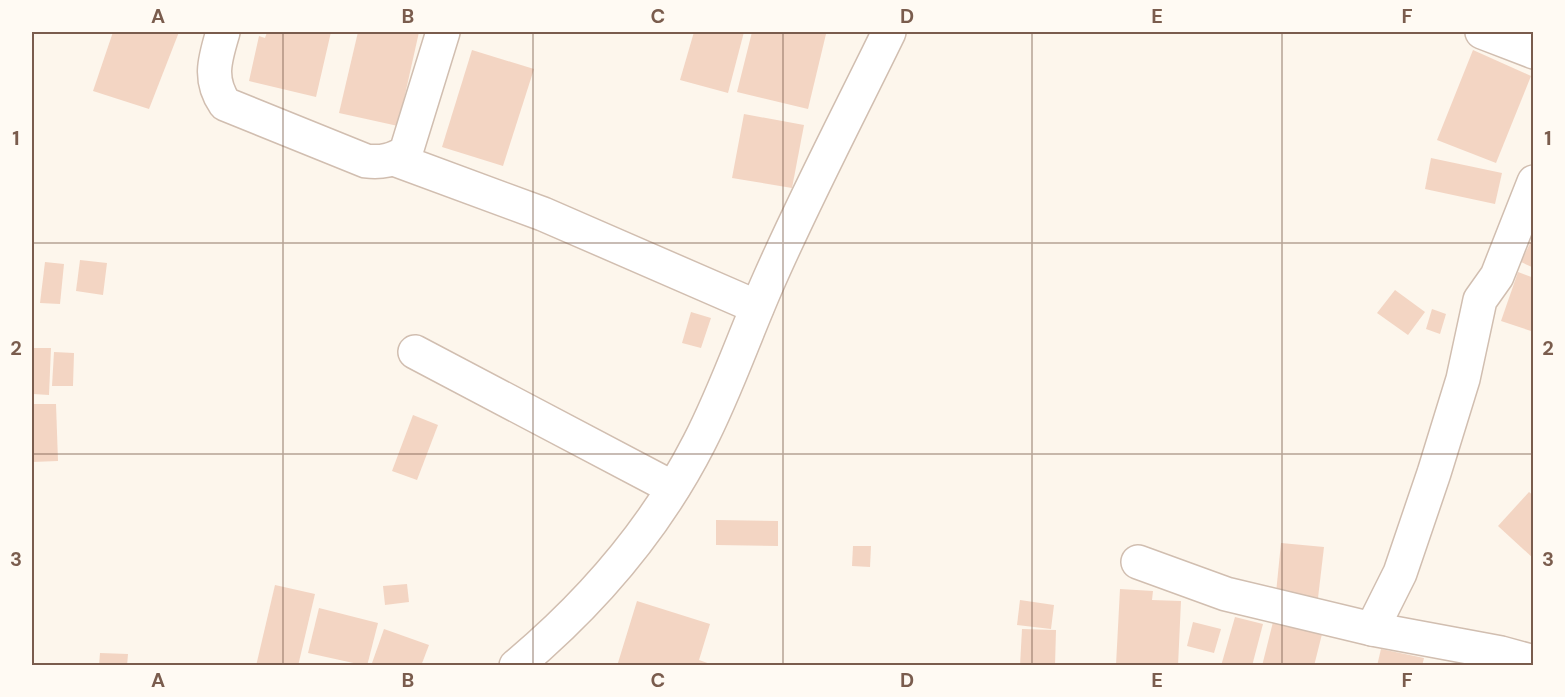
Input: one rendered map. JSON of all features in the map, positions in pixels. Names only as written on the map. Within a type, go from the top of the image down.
[{"type":"street","points":[[223,32],[213,62],[213,78],[217,93],[225,104],[366,161],[380,162],[394,159],[406,152],[443,32]]},
{"type":"street","points":[[516,666],[552,636],[630,551],[673,488],[700,442],[757,307],[889,32]]},
{"type":"street","points":[[1482,32],[1533,52]]},
{"type":"street","points":[[394,159],[543,214],[757,307]]},
{"type":"street","points":[[1372,629],[1400,573],[1434,473],[1463,379],[1480,300],[1497,276],[1533,182]]},
{"type":"street","points":[[415,352],[673,488]]},
{"type":"street","points":[[1138,562],[1226,594],[1372,629],[1501,653],[1533,662]]},
{"type":"building","points":[[113,32],[179,32],[149,109],[93,91]]},
{"type":"building","points":[[267,32],[331,32],[316,97],[249,81],[259,36],[265,38]]},
{"type":"building","points":[[358,32],[419,32],[398,126],[339,113]]},
{"type":"building","points":[[694,32],[744,32],[728,93],[680,80]]},
{"type":"building","points":[[752,32],[826,34],[808,109],[737,92]]},
{"type":"building","points":[[472,50],[534,69],[503,166],[442,147]]},
{"type":"building","points":[[1473,50],[1531,76],[1496,163],[1437,140]]},
{"type":"building","points":[[744,114],[804,125],[792,188],[732,178]]},
{"type":"building","points":[[1431,158],[1502,173],[1495,204],[1425,189]]},
{"type":"building","points":[[1534,235],[1534,268],[1521,262]]},
{"type":"building","points":[[80,260],[107,263],[103,295],[76,291]]},
{"type":"building","points":[[45,262],[64,264],[60,304],[40,303]]},
{"type":"building","points":[[1518,272],[1534,278],[1534,332],[1501,321]]},
{"type":"building","points":[[1395,290],[1425,312],[1408,335],[1377,313]]},
{"type":"building","points":[[1432,309],[1446,314],[1440,334],[1426,329]]},
{"type":"building","points":[[691,312],[711,318],[701,348],[682,343]]},
{"type":"building","points":[[34,348],[51,348],[49,395],[33,394]]},
{"type":"building","points":[[54,352],[74,353],[73,386],[52,386]]},
{"type":"building","points":[[32,404],[56,404],[58,461],[32,462]]},
{"type":"building","points":[[413,415],[438,425],[417,480],[392,471]]},
{"type":"building","points":[[1529,492],[1534,496],[1534,559],[1498,526]]},
{"type":"building","points":[[716,520],[778,521],[778,546],[716,545]]},
{"type":"building","points":[[1281,543],[1324,547],[1318,598],[1276,593]]},
{"type":"building","points":[[853,546],[871,546],[870,567],[852,566]]},
{"type":"building","points":[[407,584],[409,602],[385,605],[383,586]]},
{"type":"building","points":[[275,585],[315,594],[298,666],[256,666]]},
{"type":"building","points":[[1120,589],[1153,591],[1152,600],[1181,601],[1178,666],[1116,665]]},
{"type":"building","points":[[1020,600],[1054,605],[1051,629],[1017,625]]},
{"type":"building","points":[[637,601],[710,624],[699,660],[716,666],[617,666]]},
{"type":"building","points":[[319,608],[378,623],[367,666],[308,653]]},
{"type":"building","points":[[1235,617],[1263,624],[1252,666],[1221,666]]},
{"type":"building","points":[[1274,618],[1323,630],[1314,666],[1262,666]]},
{"type":"building","points":[[1193,622],[1221,629],[1214,653],[1187,646]]},
{"type":"building","points":[[384,629],[429,645],[421,666],[371,666]]},
{"type":"building","points":[[1022,629],[1056,630],[1055,666],[1020,666]]},
{"type":"building","points":[[1381,649],[1424,658],[1422,666],[1377,666]]},
{"type":"building","points":[[100,653],[128,654],[127,666],[99,666]]}]
